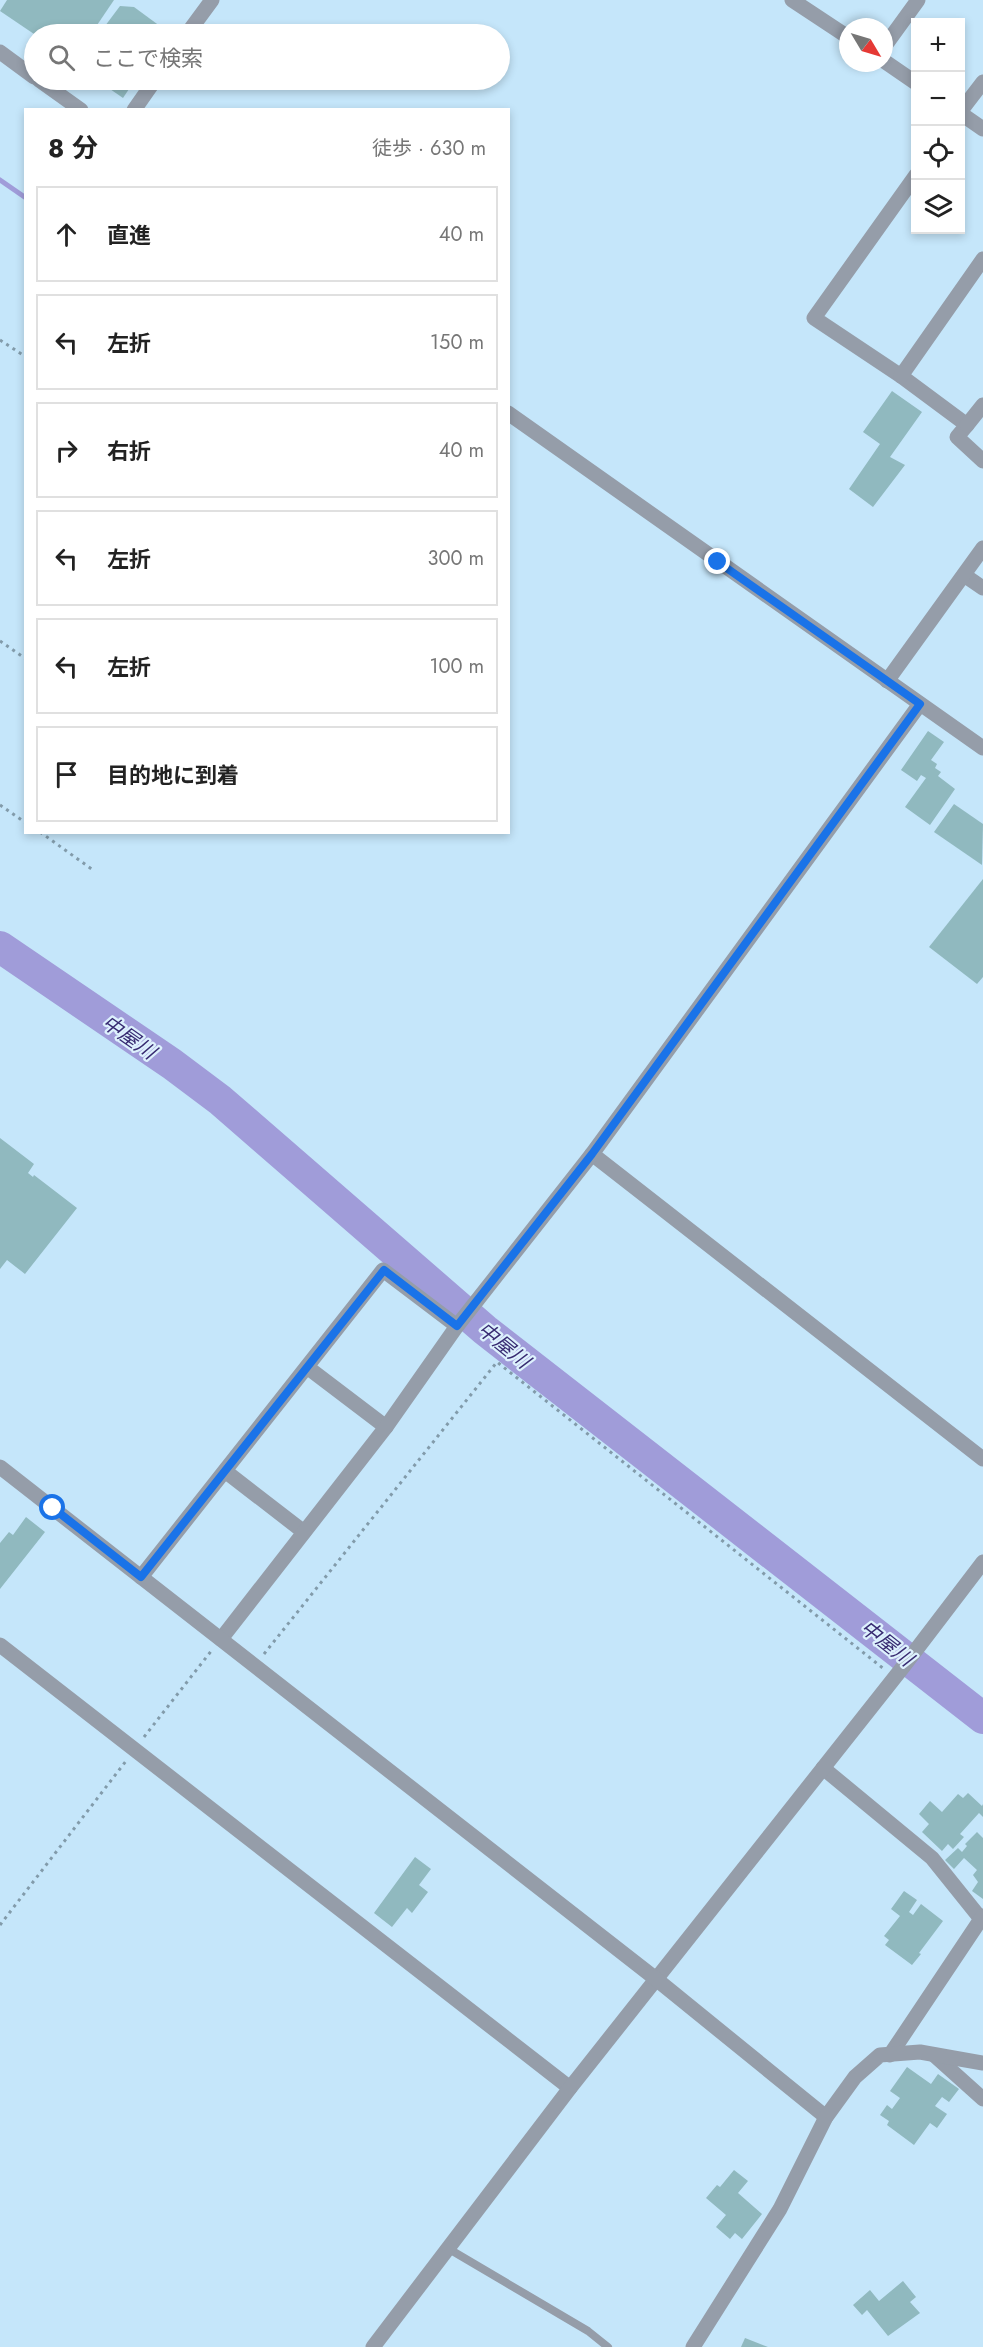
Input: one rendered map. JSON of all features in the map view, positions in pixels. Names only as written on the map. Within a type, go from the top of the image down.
[{"type":"street","points":[[194,24],[212,0]]},
{"type":"street","points":[[893,35],[918,0]]},
{"type":"street","points":[[798,2],[839,31]]},
{"type":"street","points":[[0,52],[24,70]]},
{"type":"street","points":[[893,67],[911,79]]},
{"type":"street","points":[[965,105],[983,82]]},
{"type":"street","points":[[53,90],[78,108]]},
{"type":"street","points":[[135,108],[148,90]]},
{"type":"street","points":[[965,116],[983,129]]},
{"type":"street","points":[[911,180],[814,318],[901,376],[967,425]]},
{"type":"street","points":[[901,376],[983,259]]},
{"type":"street","points":[[983,405],[957,437],[983,461]]},
{"type":"street","points":[[510,414],[983,748]]},
{"type":"street","points":[[887,681],[983,548]]},
{"type":"street","points":[[964,575],[983,588]]},
{"type":"street","points":[[221,1639],[386,1427],[459,1323],[592,1154],[920,704]]},
{"type":"street","points":[[592,1154],[983,1459]]},
{"type":"street","points":[[141,1577],[384,1270],[459,1323]]},
{"type":"street","points":[[307,1367],[386,1427]]},
{"type":"street","points":[[0,1467],[656,1979],[826,2117]]},
{"type":"street","points":[[225,1471],[304,1532]]},
{"type":"street","points":[[373,2347],[570,2088],[983,1562]]},
{"type":"street","points":[[0,1645],[570,2088]]},
{"type":"street","points":[[823,1768],[932,1858],[981,1923],[890,2055]]},
{"type":"street","points":[[693,2347],[780,2209],[826,2117],[855,2077],[880,2055],[920,2052],[983,2063]]},
{"type":"street","points":[[934,2055],[983,2099]]},
{"type":"lane","points":[[449,2249],[588,2331],[608,2347]]},
{"type":"path","points":[[0,340],[24,356]]},
{"type":"path","points":[[0,641],[24,657]]},
{"type":"path","points":[[0,805],[24,822]]},
{"type":"path","points":[[43,834],[93,870]]},
{"type":"path","points":[[254,1665],[497,1362],[898,1672]]},
{"type":"path","points":[[0,1924],[221,1639]]},
{"type":"building","points":[[7,0],[114,0],[98,24],[24,24],[24,27],[0,11]]},
{"type":"building","points":[[120,6],[134,7],[157,24],[106,24]]},
{"type":"building","points":[[111,90],[128,90],[123,98]]},
{"type":"building","points":[[892,391],[922,412],[890,457],[905,465],[873,507],[849,489],[880,444],[863,432]]},
{"type":"building","points":[[928,731],[944,742],[931,760],[937,764],[935,768],[941,772],[938,776],[955,789],[930,825],[905,807],[926,778],[921,775],[917,781],[901,770]]},
{"type":"building","points":[[954,804],[983,824],[982,865],[934,832]]},
{"type":"building","points":[[983,879],[983,977],[977,984],[929,947]]},
{"type":"building","points":[[0,1138],[34,1164],[28,1173],[33,1177],[34,1175],[77,1208],[25,1274],[7,1260],[0,1269]]},
{"type":"building","points":[[26,1517],[45,1532],[0,1589],[0,1543],[9,1532],[13,1535]]},
{"type":"building","points":[[968,1793],[982,1806],[983,1804],[983,1817],[979,1813],[960,1834],[964,1837],[953,1849],[948,1844],[942,1851],[922,1832],[929,1824],[919,1814],[930,1801],[942,1812],[958,1794],[963,1798]]},
{"type":"building","points":[[977,1832],[983,1838],[983,1899],[972,1891],[978,1882],[973,1875],[977,1870],[964,1858],[954,1869],[945,1860],[958,1848],[962,1852],[967,1846],[965,1844]]},
{"type":"building","points":[[415,1857],[431,1869],[419,1885],[428,1892],[412,1913],[407,1908],[392,1927],[374,1913]]},
{"type":"building","points":[[904,1891],[917,1900],[909,1912],[913,1915],[921,1904],[943,1921],[912,1965],[885,1945],[889,1940],[884,1936],[900,1916],[891,1909]]},
{"type":"building","points":[[907,2067],[931,2084],[938,2074],[959,2089],[949,2102],[942,2097],[935,2106],[947,2114],[937,2128],[930,2123],[914,2145],[887,2125],[889,2121],[880,2115],[887,2105],[892,2109],[900,2098],[890,2091]]},
{"type":"building","points":[[734,2170],[748,2181],[738,2193],[762,2214],[742,2239],[735,2233],[730,2239],[716,2227],[726,2215],[706,2198],[717,2185],[720,2187]]},
{"type":"building","points":[[903,2281],[916,2297],[910,2302],[920,2313],[888,2336],[867,2310],[862,2315],[853,2305],[870,2290],[879,2301]]},
{"type":"building","points":[[745,2338],[768,2347],[741,2347]]},
{"type":"waterway","points":[[0,180],[24,197]]},
{"type":"waterway","name":"中屋川","points":[[0,947],[172,1064],[220,1100],[485,1330],[983,1718]]},
{"type":"route","points":[[53,1508],[141,1577],[384,1270],[457,1326],[592,1154],[920,704],[718,562]]}]
